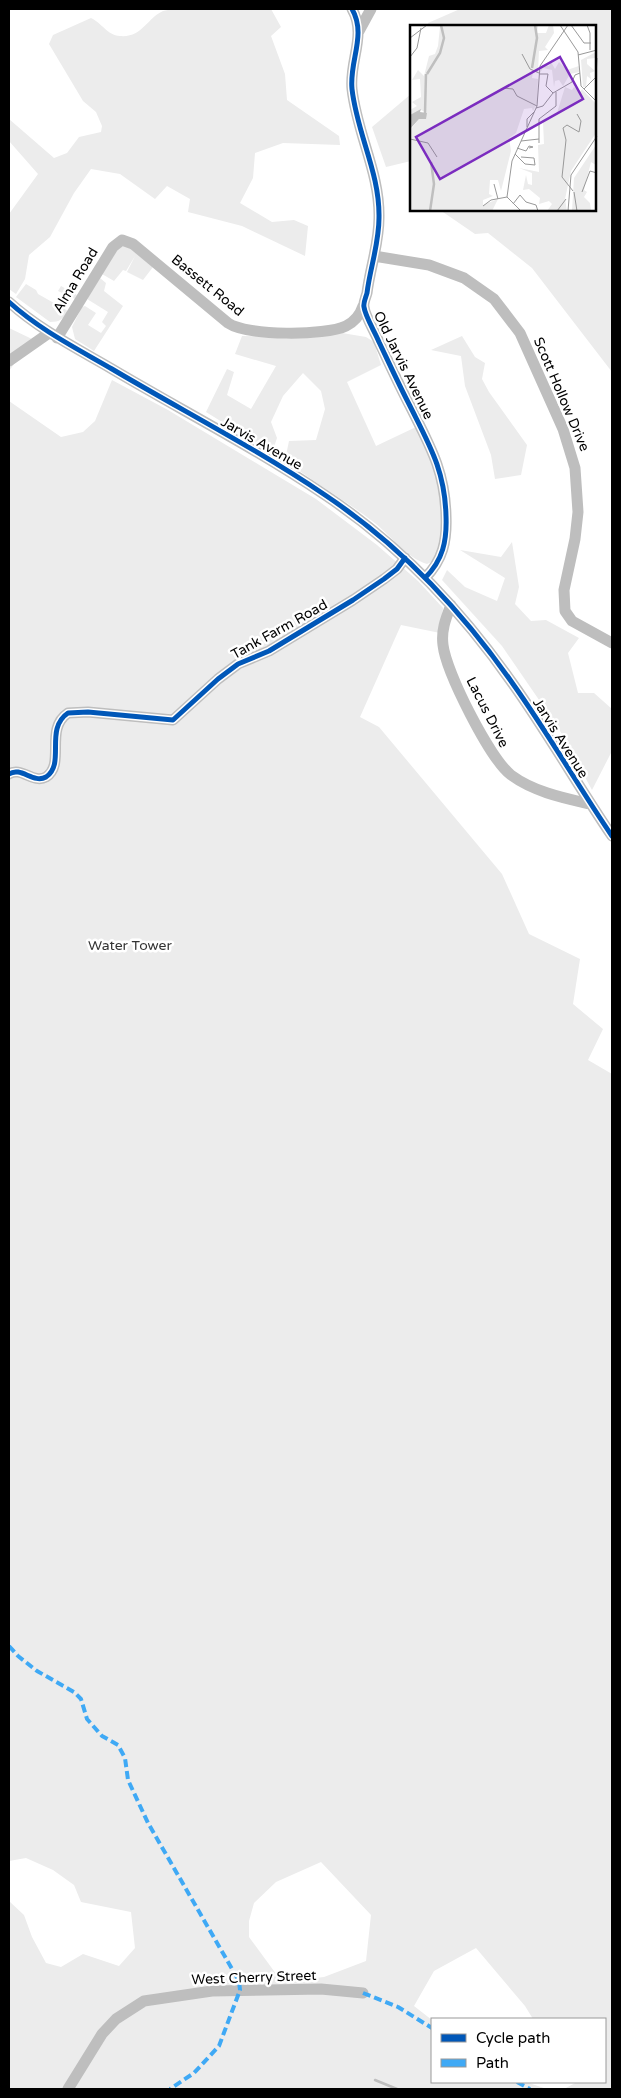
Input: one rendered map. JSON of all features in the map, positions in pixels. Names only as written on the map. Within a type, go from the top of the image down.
[{"type":"street","name":"Old Jarvis Avenue","points":[[352,9],[359,31],[352,67],[352,88],[356,112],[377,188],[379,220],[374,256],[363,306],[439,466],[446,493],[445,545],[435,568],[425,578]]},
{"type":"street","points":[[359,31],[371,9]]},
{"type":"street","name":"Bassett Road","points":[[122,240],[133,244],[228,323],[243,330],[296,333],[331,330],[353,322],[363,306]]},
{"type":"street","name":"Alma Road","points":[[53,336],[113,247],[118,241],[122,240]]},
{"type":"street","name":"Scott Hollow Drive","points":[[374,256],[428,265],[464,278],[494,299],[520,333],[557,416],[576,468],[578,512],[575,539],[564,590],[565,611],[572,621],[612,643]]},
{"type":"street","name":"Jarvis Avenue","points":[[9,302],[53,336],[315,488],[361,521],[405,558],[452,605],[514,685],[612,836]]},
{"type":"street","points":[[9,361],[53,336]]},
{"type":"street","name":"Tank Farm Road","points":[[9,774],[16,771],[34,778],[41,779],[47,776],[54,766],[56,725],[68,713],[88,712],[173,720],[218,679],[238,664],[269,651],[353,600],[397,569],[405,558]]},
{"type":"street","name":"Lacus Drive","points":[[452,605],[444,625],[445,655],[478,730],[492,754],[506,770],[526,784],[560,797],[590,804]]},
{"type":"street","name":"West Cherry Street","points":[[68,2089],[107,2029],[116,2019],[144,2001],[212,1991],[320,1989],[363,1993]]},
{"type":"green space","points":[[183,9],[271,9],[281,27],[271,36],[285,74],[287,100],[339,136],[340,145],[283,143],[255,153],[253,178],[240,203],[272,222],[294,220],[308,226],[305,256],[242,226],[188,212],[190,199],[167,186],[155,199],[120,174],[91,169],[74,193],[50,237],[29,255],[25,279],[16,294],[9,289],[9,214],[38,174],[9,141],[9,119],[54,158],[67,153],[79,137],[101,132],[102,126],[96,112],[83,101],[49,44],[53,35],[91,18],[115,35],[128,36],[139,31],[157,14],[163,11]]},
{"type":"green space","points":[[460,9],[612,9],[612,372],[532,268],[488,233],[475,234],[441,211],[596,211],[596,25],[428,25],[428,23]]},
{"type":"green space","points":[[410,95],[410,161],[386,167],[372,127]]},
{"type":"green space","points":[[127,246],[153,267],[143,280],[127,272],[135,256],[126,271],[123,270],[114,281],[102,274],[118,249]]},
{"type":"green space","points":[[100,278],[106,283],[104,291],[123,306],[94,351],[75,339],[72,327],[82,307],[85,306],[96,313],[88,325],[101,333],[106,326],[102,322],[108,312],[87,299]]},
{"type":"green space","points":[[26,284],[36,290],[38,294],[68,311],[59,321],[50,322],[16,297]]},
{"type":"green space","points":[[61,286],[77,295],[75,299],[58,291]]},
{"type":"green space","points":[[9,328],[32,339],[9,371]]},
{"type":"green space","points":[[342,333],[366,337],[374,342],[381,365],[347,382],[376,446],[416,427],[440,484],[443,544],[436,560],[427,564],[413,557],[376,524],[285,460],[289,441],[316,440],[325,409],[321,391],[303,373],[283,396],[271,422],[277,438],[272,453],[206,412],[227,369],[234,372],[227,395],[251,409],[276,366],[235,354],[242,336],[291,337]]},
{"type":"green space","points":[[462,336],[475,357],[485,363],[482,379],[489,392],[527,445],[521,475],[495,479],[491,455],[465,386],[461,356],[431,350]]},
{"type":"green space","name":"Water Tower","points":[[112,380],[168,410],[316,499],[377,545],[418,581],[443,608],[440,633],[401,625],[360,717],[379,727],[502,874],[529,934],[580,959],[573,1004],[603,1029],[588,1060],[612,1074],[612,2089],[564,2089],[575,2083],[606,2083],[606,2018],[532,2018],[525,2006],[476,1948],[434,1971],[414,2006],[431,2019],[431,2083],[529,2083],[547,2089],[9,2089],[9,1901],[24,1915],[32,1937],[46,1963],[61,1967],[83,1954],[119,1966],[135,1948],[131,1912],[81,1902],[74,1885],[53,1870],[26,1858],[9,1861],[9,401],[61,437],[83,432],[95,421]],"holes":[[[321,1862],[371,1915],[366,1961],[324,1977],[282,1982],[249,1937],[249,1921],[254,1903],[276,1882]]]},
{"type":"green space","points":[[512,542],[519,587],[515,604],[531,621],[546,620],[579,638],[568,653],[578,693],[594,693],[612,709],[612,751],[592,790],[559,729],[502,646],[442,580],[447,570],[465,587],[497,601],[505,578],[460,550],[501,557]]},
{"type":"waterway","points":[[375,2080],[397,2089]]},
{"type":"marked path","points":[[9,1646],[37,1671],[74,1692],[81,1699],[87,1719],[102,1736],[118,1745],[125,1758],[128,1780],[148,1823],[239,1981],[240,1990],[219,2046],[194,2073],[170,2089]]},
{"type":"marked path","points":[[363,1993],[398,2007],[431,2027]]},
{"type":"marked path","points":[[519,2083],[530,2089]]},
{"type":"cycle path","points":[[352,9],[358,29],[352,89],[358,122],[376,185],[379,218],[378,237],[364,307],[430,447],[443,485],[445,500],[446,525],[443,550],[436,564],[425,578]]},
{"type":"cycle path","points":[[9,302],[59,338],[299,478],[353,514],[379,535],[428,581],[473,631],[513,684],[612,836]]},
{"type":"cycle path","points":[[9,774],[18,772],[41,779],[52,771],[57,728],[61,720],[68,713],[88,712],[173,720],[218,679],[238,664],[269,651],[353,600],[397,569],[405,558]]}]
